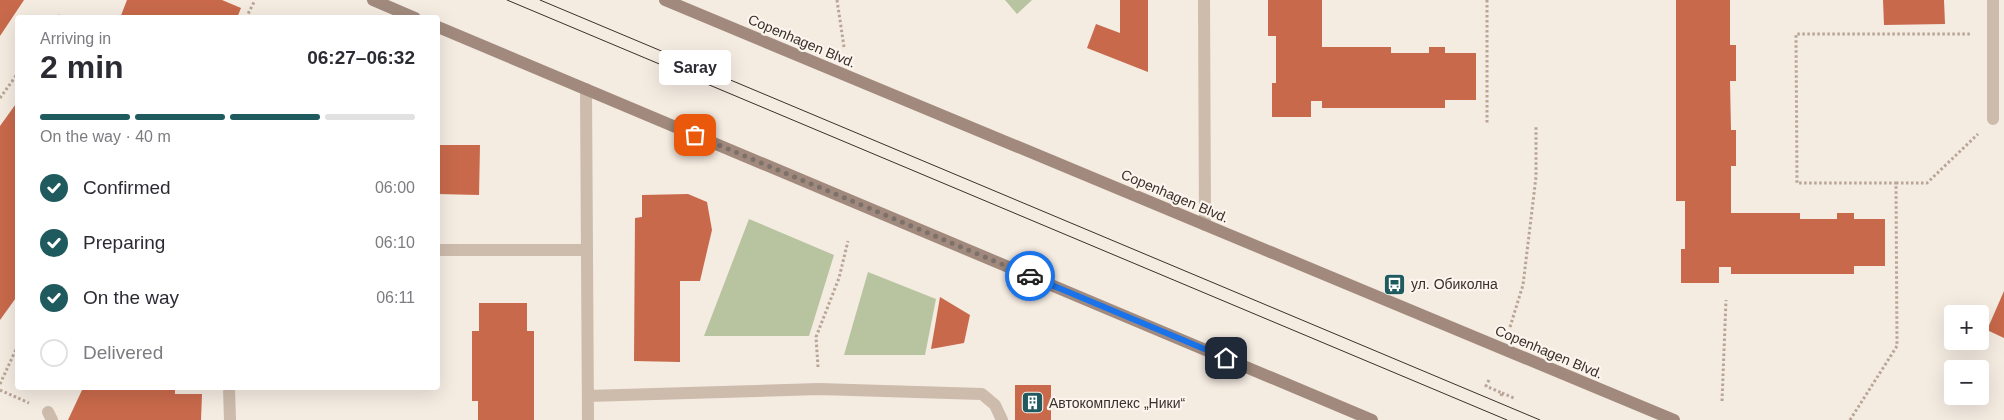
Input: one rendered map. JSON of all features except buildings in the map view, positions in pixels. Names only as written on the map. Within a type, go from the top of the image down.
[{"type":"main road","points":[[374,0],[408,15]]},
{"type":"main road","name":"Copenhagen Blvd.","points":[[665,0],[1674,420]]},
{"type":"main road","points":[[440,28],[1372,420]]},
{"type":"street","points":[[1204,0],[1205,225]]},
{"type":"street","points":[[1992,0],[1993,119]]},
{"type":"street","points":[[586,89],[588,420]]},
{"type":"street","points":[[440,250],[587,250]]},
{"type":"street","points":[[588,396],[819,389],[982,394],[996,405],[1002,420]]},
{"type":"street","points":[[229,390],[230,420]]},
{"type":"path","points":[[247,15],[254,0]]},
{"type":"path","points":[[837,0],[844,46]]},
{"type":"path","points":[[1487,0],[1488,125]]},
{"type":"path","points":[[1992,34],[1796,34],[1797,183],[1927,183],[1993,119]]},
{"type":"path","points":[[0,98],[15,77]]},
{"type":"path","points":[[1510,327],[1523,285],[1536,177],[1536,125]]},
{"type":"path","points":[[1850,420],[1897,346],[1896,183]]},
{"type":"path","points":[[819,389],[816,337],[839,278],[848,241]]},
{"type":"path","points":[[1722,401],[1726,300]]},
{"type":"path","points":[[0,384],[15,352]]},
{"type":"path","points":[[1488,380],[1486,386],[1501,395],[1514,398]]},
{"type":"path","points":[[0,390],[50,416]]},
{"type":"green space","points":[[1005,0],[1032,0],[1017,14]]},
{"type":"green space","points":[[749,219],[834,255],[809,336],[704,336]]},
{"type":"green space","points":[[868,272],[936,299],[925,355],[844,355]]},
{"type":"tram line","points":[[507,0],[1507,420]]},
{"type":"tram line","points":[[540,0],[1540,420]]},
{"type":"way so far","points":[[695,135],[1030,276]]},
{"type":"place","name":"Saray","points":[[695,135]]},
{"type":"place","name":"ул. Обиколна","points":[[1395,284]]},
{"type":"place","name":"Автокомплекс „Ники“","points":[[1033,403]]},
{"type":"route","points":[[1030,276],[1226,358]]}]
